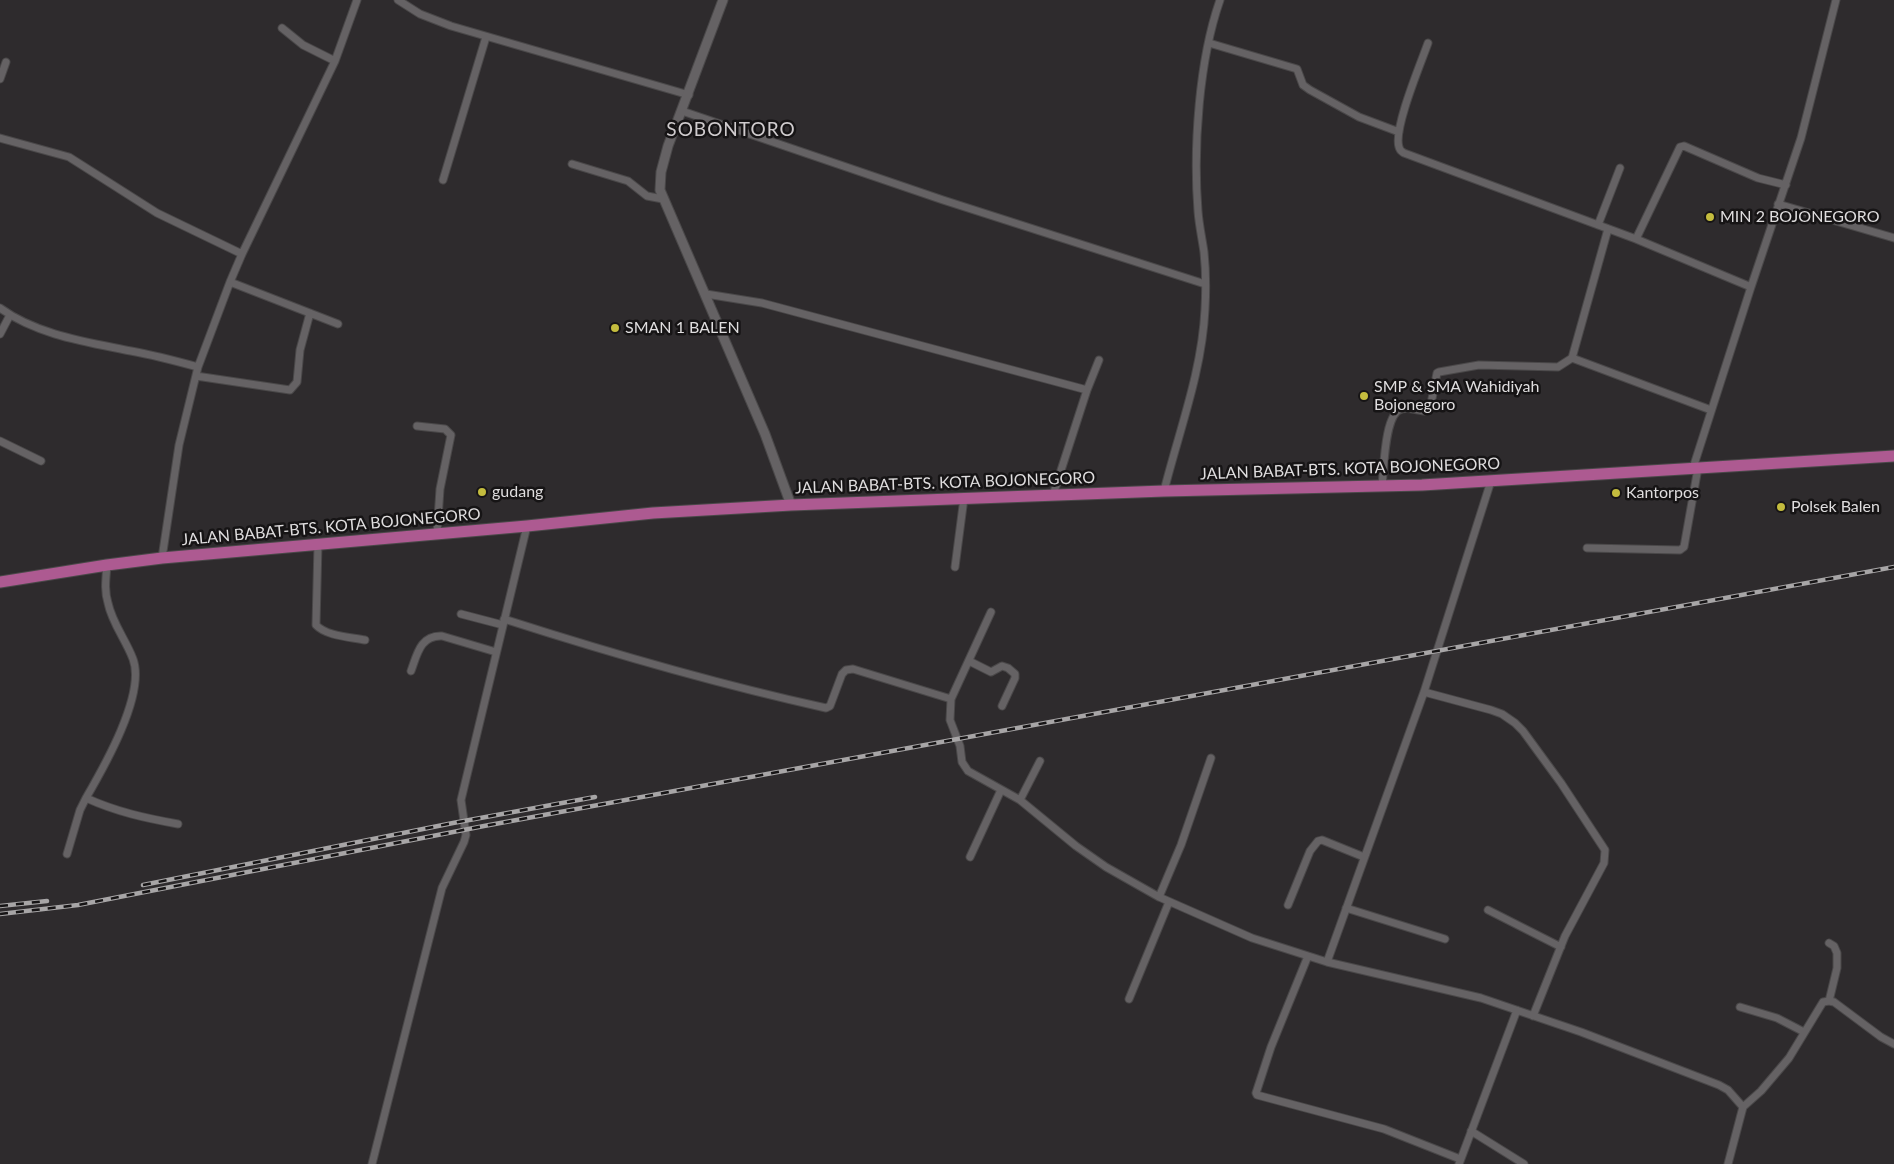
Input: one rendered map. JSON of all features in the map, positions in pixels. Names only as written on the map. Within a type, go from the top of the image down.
[{"type":"highway","name":"JALAN BABAT-BTS. KOTA BOJONEGORO","points":[[0,582],[162,558],[527,526],[652,513],[964,498],[1491,481],[1894,456]]},
{"type":"street","points":[[162,558],[179,445],[198,366],[242,254],[335,61],[357,0]]},
{"type":"street","points":[[398,0],[428,17],[486,37],[689,95]]},
{"type":"street","points":[[724,0],[668,146],[661,172],[660,190],[765,434],[792,505]]},
{"type":"street","points":[[1164,491],[1201,350],[1205,284],[1204,253],[1198,209],[1196,144],[1209,43],[1220,0]]},
{"type":"street","points":[[1587,548],[1680,550],[1684,547],[1696,468],[1711,410],[1778,204],[1786,185],[1814,90],[1836,0]]},
{"type":"street","points":[[282,28],[303,45],[335,61]]},
{"type":"street","points":[[442,180],[486,37]]},
{"type":"street","points":[[1209,43],[1297,69],[1304,86],[1310,90],[1359,117],[1399,132]]},
{"type":"street","points":[[1428,43],[1399,132],[1398,146],[1400,150],[1636,239],[1751,287]]},
{"type":"street","points":[[0,79],[6,62]]},
{"type":"street","points":[[682,111],[943,200],[1205,284]]},
{"type":"street","points":[[0,138],[69,157],[157,213],[242,254]]},
{"type":"street","points":[[1636,239],[1680,147],[1684,146],[1758,178],[1786,185]]},
{"type":"street","points":[[572,164],[620,178],[634,184],[648,196],[663,199]]},
{"type":"street","points":[[1598,225],[1620,168]]},
{"type":"street","points":[[1778,204],[1894,238]]},
{"type":"street","points":[[1382,486],[1390,422],[1397,412],[1402,409],[1430,410],[1438,372],[1479,365],[1558,367],[1572,358],[1608,229]]},
{"type":"street","points":[[230,282],[338,324]]},
{"type":"street","points":[[706,294],[762,303],[1087,390]]},
{"type":"street","points":[[0,308],[10,315],[44,330],[198,366]]},
{"type":"street","points":[[196,376],[290,390],[297,382],[300,350],[310,313]]},
{"type":"street","points":[[0,334],[10,315]]},
{"type":"street","points":[[1572,358],[1711,410]]},
{"type":"street","points":[[1053,495],[1087,390],[1099,360]]},
{"type":"street","points":[[417,426],[445,430],[450,432],[451,435],[441,480],[437,512],[437,533]]},
{"type":"street","points":[[0,441],[41,461]]},
{"type":"street","points":[[1327,962],[1424,692],[1491,481]]},
{"type":"street","points":[[955,567],[964,498]]},
{"type":"street","points":[[372,1164],[442,888],[466,835],[461,800],[527,526]]},
{"type":"street","points":[[318,544],[316,625],[326,632],[365,640]]},
{"type":"street","points":[[67,854],[80,810],[129,712],[134,687],[134,660],[108,605],[106,565]]},
{"type":"street","points":[[991,612],[951,699],[950,720],[960,746],[964,768],[980,779],[1020,800],[1076,846],[1106,867],[1169,902],[1252,938],[1327,962],[1450,990],[1517,1010],[1719,1085],[1728,1090],[1743,1107]]},
{"type":"street","points":[[461,614],[504,622],[733,686],[826,708],[830,706],[842,674],[846,670],[853,669],[951,699]]},
{"type":"street","points":[[411,671],[423,642],[434,636],[449,638],[496,652]]},
{"type":"street","points":[[969,661],[991,672],[1002,666],[1015,674],[1015,678],[1002,706]]},
{"type":"street","points":[[1424,692],[1491,710],[1502,714],[1515,723],[1561,783],[1605,850],[1604,863],[1560,947],[1533,1016]]},
{"type":"street","points":[[1159,897],[1181,844],[1211,758]]},
{"type":"street","points":[[1020,800],[1040,761]]},
{"type":"street","points":[[970,857],[1001,790]]},
{"type":"street","points":[[86,798],[110,809],[130,815],[178,824]]},
{"type":"street","points":[[1288,905],[1310,850],[1318,841],[1322,840],[1364,857]]},
{"type":"street","points":[[1129,1000],[1169,902]]},
{"type":"street","points":[[1346,908],[1445,939]]},
{"type":"street","points":[[1488,910],[1560,947]]},
{"type":"street","points":[[1828,1001],[1838,961],[1834,946],[1829,943]]},
{"type":"street","points":[[1308,956],[1271,1047],[1256,1094],[1384,1129],[1460,1161],[1517,1010]]},
{"type":"street","points":[[1728,1164],[1743,1107],[1777,1073],[1789,1058],[1823,1002],[1834,1002],[1894,1044]]},
{"type":"street","points":[[1740,1008],[1777,1018],[1804,1032]]},
{"type":"street","points":[[1471,1132],[1524,1164]]},
{"type":"railway","points":[[0,914],[78,905],[484,826],[1894,567]]},
{"type":"railway","points":[[143,885],[453,823],[595,797]]},
{"type":"railway","points":[[0,906],[47,901]]},
{"type":"place","name":"MIN 2 BOJONEGORO","points":[[1710,217]]},
{"type":"place","name":"SMAN 1 BALEN","points":[[615,328]]},
{"type":"place","name":"SMP & SMA Wahidiyah Bojonegoro","points":[[1364,396]]},
{"type":"place","name":"gudang","points":[[482,492]]},
{"type":"place","name":"Kantorpos","points":[[1616,493]]},
{"type":"place","name":"Polsek Balen","points":[[1781,507]]},
{"type":"district","name":"SOBONTORO","points":[[731,130]]}]
